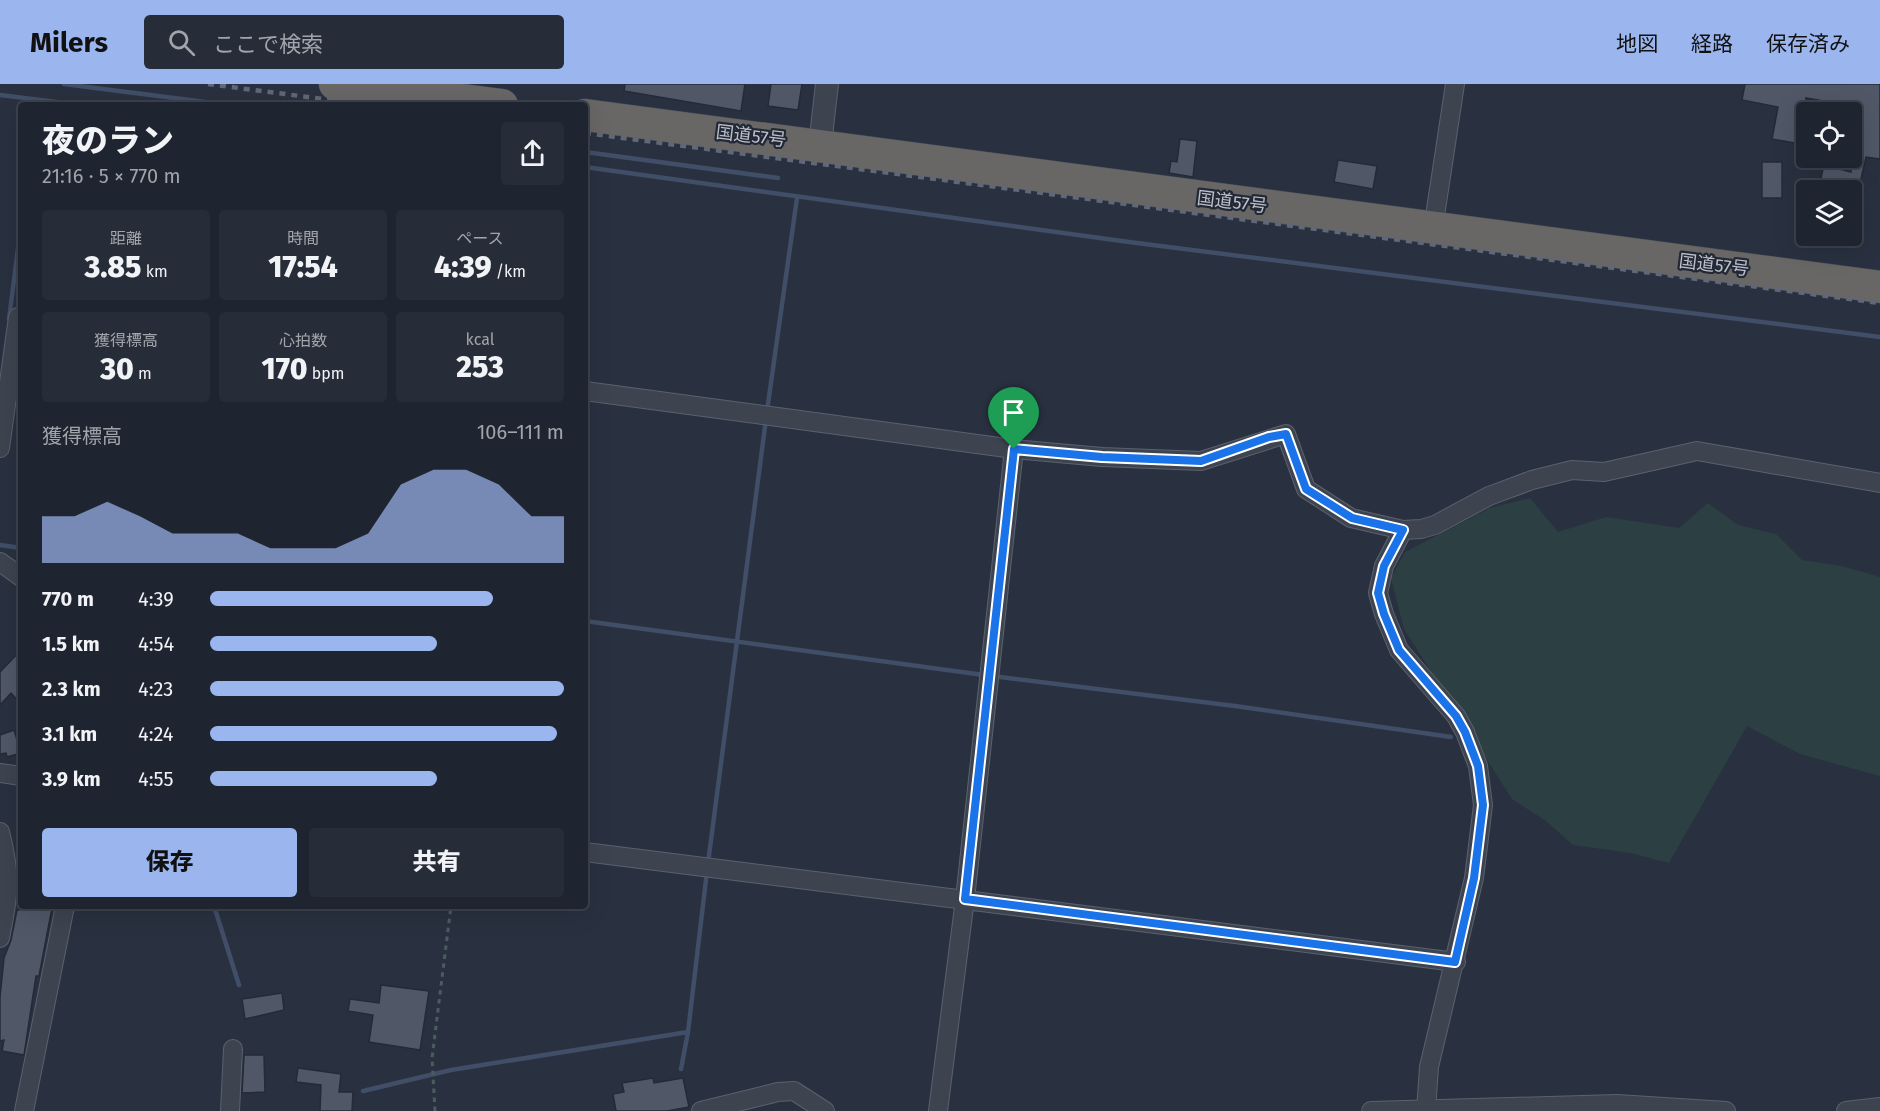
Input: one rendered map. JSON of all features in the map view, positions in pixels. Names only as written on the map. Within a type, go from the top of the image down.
[{"type":"highway","points":[[334,84],[478,102]]},
{"type":"highway","name":"国道57号","points":[[588,115],[820,145],[1113,187],[1880,287]]},
{"type":"street","points":[[820,145],[828,84]]},
{"type":"street","points":[[1433,228],[1455,84]]},
{"type":"street","points":[[0,448],[13,316]]},
{"type":"street","points":[[588,391],[1014,449],[1102,457],[1201,461],[1269,437],[1286,434],[1306,489],[1352,518],[1403,530],[1435,525],[1489,496],[1532,480],[1572,470],[1604,472],[1696,451],[1880,483]]},
{"type":"street","points":[[938,1111],[965,899],[1014,449]]},
{"type":"street","points":[[1403,530],[1384,566],[1378,593],[1384,614],[1399,650],[1456,716],[1465,732],[1478,766],[1483,805],[1474,878],[1429,1067],[1425,1110]]},
{"type":"street","points":[[0,562],[18,575]]},
{"type":"street","points":[[0,773],[18,776]]},
{"type":"street","points":[[0,832],[5,853],[9,895],[0,938]]},
{"type":"street","points":[[588,852],[1455,962]]},
{"type":"street","points":[[24,1111],[64,909]]},
{"type":"street","points":[[230,1111],[233,1049]]},
{"type":"street","points":[[701,1111],[778,1092],[794,1091],[825,1111]]},
{"type":"street","points":[[1371,1111],[1617,1104],[1726,1111]]},
{"type":"street","points":[[1846,1111],[1880,1107]]},
{"type":"path","points":[[435,1111],[432,1058],[452,909]]},
{"type":"shaded area","points":[[1530,498],[1558,532],[1606,517],[1679,528],[1708,503],[1738,525],[1776,534],[1802,560],[1842,566],[1880,577],[1880,776],[1800,754],[1747,726],[1669,863],[1631,853],[1573,845],[1546,821],[1512,799],[1404,629],[1391,578],[1405,552],[1490,508]]},
{"type":"building","points":[[625,84],[745,84],[741,111],[624,91]]},
{"type":"building","points":[[771,84],[802,84],[798,110],[768,106]]},
{"type":"building","points":[[1745,84],[1880,84],[1880,159],[1866,157],[1861,180],[1820,180],[1823,168],[1851,172],[1851,168],[1862,168],[1862,102],[1828,102],[1806,98],[1806,102],[1796,102],[1796,143],[1772,139],[1778,107],[1742,100]]},
{"type":"building","points":[[1180,139],[1197,141],[1193,177],[1169,173],[1171,161],[1177,162]]},
{"type":"building","points":[[1338,160],[1377,166],[1373,189],[1334,182]]},
{"type":"building","points":[[1762,162],[1782,162],[1782,198],[1762,198]]},
{"type":"building","points":[[18,653],[18,701],[11,693],[0,705],[0,672]]},
{"type":"building","points":[[14,730],[18,754],[7,757],[6,753],[0,754],[0,735]]},
{"type":"building","points":[[52,909],[39,976],[36,976],[24,1055],[2,1051],[4,1040],[0,1041],[0,997],[4,958],[11,940],[17,910]]},
{"type":"building","points":[[381,985],[429,991],[420,1050],[369,1042],[373,1015],[348,1011],[350,999],[379,1003]]},
{"type":"building","points":[[282,993],[284,1010],[245,1019],[242,999]]},
{"type":"building","points":[[244,1055],[264,1055],[265,1092],[242,1093]]},
{"type":"building","points":[[298,1068],[341,1074],[339,1092],[353,1092],[352,1111],[320,1111],[321,1085],[296,1082]]},
{"type":"building","points":[[653,1078],[654,1083],[683,1078],[689,1107],[667,1111],[616,1111],[613,1094],[624,1092],[622,1083]]},
{"type":"waterway","points":[[64,84],[205,102]]},
{"type":"waterway","points":[[0,95],[57,102]]},
{"type":"waterway","points":[[588,152],[778,178]]},
{"type":"waterway","points":[[588,167],[1129,242],[1880,337]]},
{"type":"waterway","points":[[767,411],[797,198]]},
{"type":"waterway","points":[[9,319],[18,248]]},
{"type":"waterway","points":[[708,863],[766,419]]},
{"type":"waterway","points":[[0,545],[18,548]]},
{"type":"waterway","points":[[588,621],[984,675]]},
{"type":"waterway","points":[[992,676],[1235,706],[1451,737]]},
{"type":"waterway","points":[[363,1091],[451,1070],[688,1032],[707,871]]},
{"type":"waterway","points":[[215,909],[239,985]]},
{"type":"waterway","points":[[681,1069],[688,1032]]},
{"type":"railway","points":[[208,84],[346,102]]},
{"type":"railway","points":[[588,133],[1880,303]]},
{"type":"route","points":[[1286,434],[1306,489],[1352,518],[1403,530],[1384,566],[1378,593],[1384,614],[1399,650],[1456,716],[1465,732],[1478,766],[1483,805],[1474,878],[1455,962],[965,899],[1014,449],[1102,457],[1201,461],[1269,437],[1286,434]]}]
